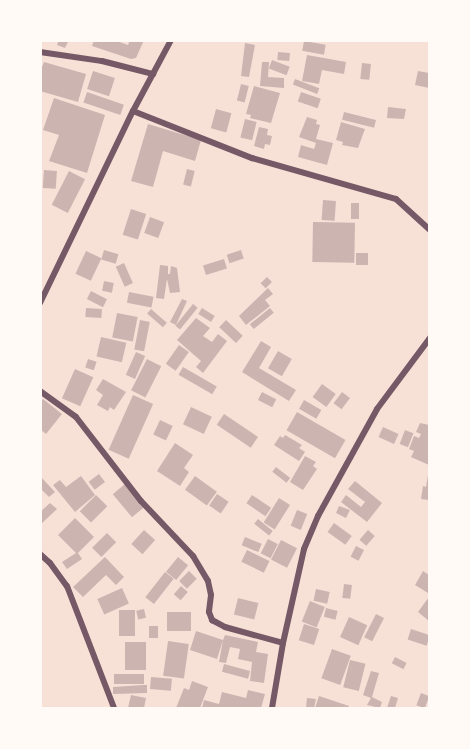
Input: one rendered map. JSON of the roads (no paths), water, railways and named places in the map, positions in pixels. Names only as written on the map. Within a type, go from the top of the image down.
[{"type":"street","points":[[40,303],[133,111],[171,40]]},
{"type":"street","points":[[40,52],[102,61],[153,74]]},
{"type":"street","points":[[133,111],[252,158],[396,199],[429,230]]},
{"type":"street","points":[[272,708],[283,644],[304,549],[318,516],[377,410],[429,338]]},
{"type":"street","points":[[40,391],[76,417],[135,493],[193,556],[208,581],[211,595],[209,612],[213,620],[225,627],[283,644]]},
{"type":"street","points":[[40,554],[66,586],[114,708]]}]
